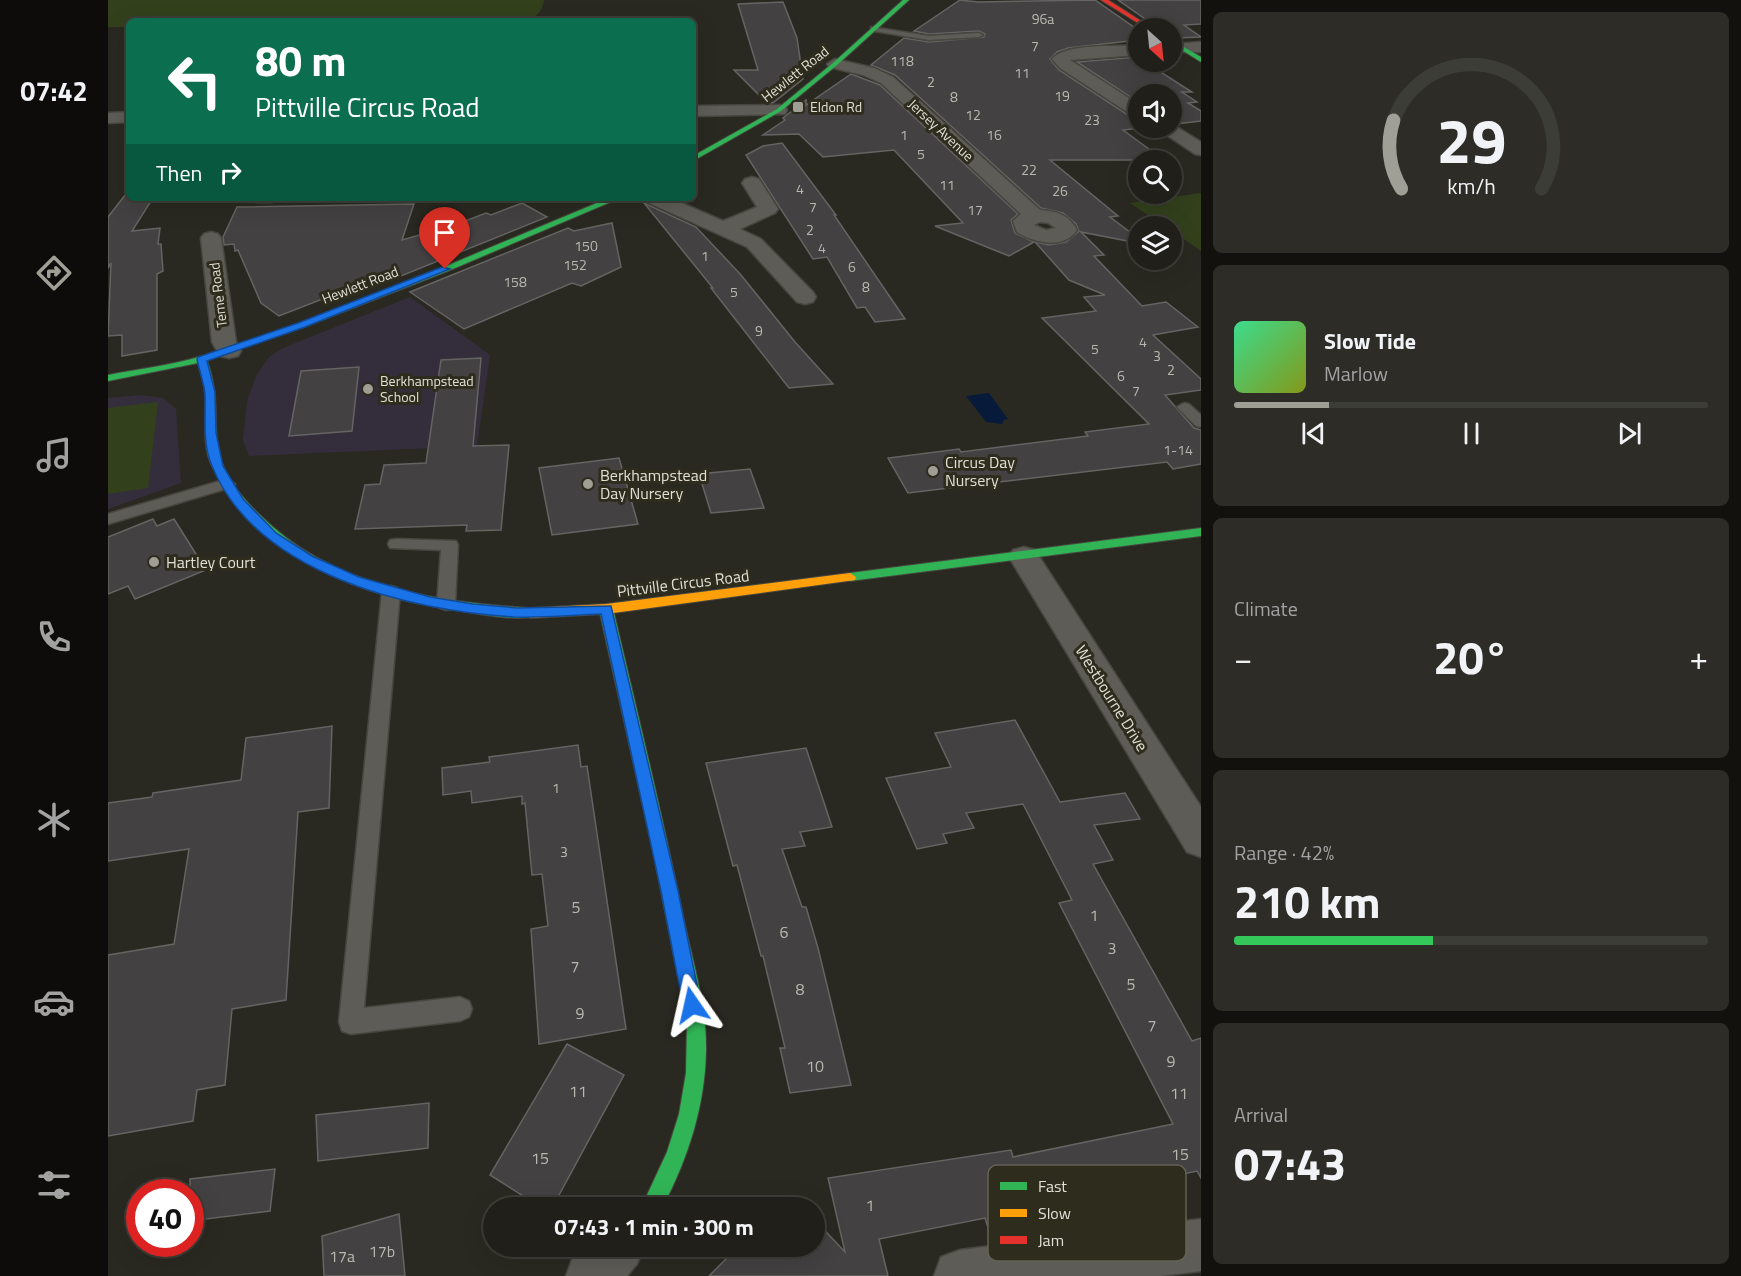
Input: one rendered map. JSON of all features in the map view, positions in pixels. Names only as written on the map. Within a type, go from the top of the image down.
[{"type":"street","name":"Hewlett Road","points":[[696,157],[779,110],[835,64],[906,0]]},
{"type":"street","points":[[1104,0],[1133,18]]},
{"type":"street","points":[[1182,46],[1201,47]]},
{"type":"street","points":[[1182,50],[1201,60]]},
{"type":"street","points":[[1128,51],[1070,54],[1060,59],[1128,105]]},
{"type":"street","name":"Jersey Avenue","points":[[835,64],[868,71],[887,81],[1035,216]]},
{"type":"street","points":[[696,111],[779,110]]},
{"type":"street","points":[[108,117],[126,117]]},
{"type":"street","points":[[1181,138],[1201,150]]},
{"type":"street","points":[[725,228],[768,209],[752,183]]},
{"type":"street","name":"Hewlett Road","points":[[108,378],[202,359],[229,351],[445,269],[609,201]]},
{"type":"street","points":[[661,201],[754,243],[805,297]]},
{"type":"street","name":"Teme Road","points":[[211,238],[224,342],[229,351]]},
{"type":"street","name":"Pittville Circus Road","points":[[202,359],[210,392],[210,433],[217,466],[227,484],[253,519],[293,551],[355,580],[446,604],[517,612],[606,609],[1201,532]]},
{"type":"street","name":"Westbourne Drive","points":[[1024,556],[1201,840]]},
{"type":"street","points":[[606,609],[670,891],[697,1028],[695,1073],[687,1119],[675,1157],[657,1197]]},
{"type":"street","points":[[1186,1247],[1201,1245]]},
{"type":"street","points":[[592,1276],[609,1257]]},
{"type":"street","points":[[960,1276],[1077,1261]]},
{"type":"lane","points":[[874,29],[929,38],[979,35]]},
{"type":"lane","points":[[1184,407],[1201,423]]},
{"type":"lane","points":[[108,519],[227,484]]},
{"type":"lane","points":[[396,543],[450,545],[446,604]]},
{"type":"lane","points":[[391,591],[351,1022],[460,1009]]},
{"type":"shaded area","name":"Berkhampstead School","points":[[410,297],[490,355],[477,446],[249,456],[243,440],[247,402],[256,376],[269,357],[283,348]]},
{"type":"shaded area","points":[[140,395],[163,398],[176,409],[181,483],[108,509],[108,398]]},
{"type":"green space","points":[[108,0],[544,0],[541,9],[530,18],[126,18],[126,27],[108,27]]},
{"type":"green space","points":[[1201,193],[1201,251],[1182,238],[1182,216],[1149,216],[1131,204],[1182,204],[1182,196]]},
{"type":"green space","points":[[158,402],[148,488],[108,494],[108,408]]},
{"type":"water","points":[[989,393],[1008,419],[1002,424],[986,422],[966,396]]},
{"type":"building","points":[[960,0],[978,2],[1095,0],[1128,23],[1128,41],[1068,48],[1057,52],[1050,59],[1059,70],[1128,115],[1128,129],[1123,130],[1128,134],[1128,138],[1134,138],[1150,150],[1128,150],[1128,160],[1050,160],[1118,216],[1110,217],[1128,230],[1128,241],[1081,232],[1104,255],[1094,256],[1142,306],[1166,302],[1198,327],[1153,335],[1201,379],[1201,390],[1165,395],[1194,428],[1201,430],[1201,464],[1173,469],[1167,462],[908,493],[888,458],[959,449],[961,452],[1088,436],[1085,432],[1149,424],[1042,318],[1096,311],[1084,297],[1105,295],[1069,280],[1035,242],[1049,245],[1066,242],[1079,231],[1076,224],[1063,213],[1041,208],[895,75],[871,65],[904,38],[929,42],[984,37],[985,34],[979,31],[929,34],[914,31]]},
{"type":"building","points":[[1118,0],[1201,0],[1201,24],[1184,25],[1201,37],[1182,38],[1182,18],[1144,18]]},
{"type":"building","points":[[783,2],[797,38],[803,79],[773,103],[767,103],[734,70],[758,70],[738,4]]},
{"type":"building","points":[[1128,58],[1128,72],[1161,72],[1179,84],[1128,84],[1128,95],[1077,62]]},
{"type":"building","points":[[851,74],[880,85],[1018,214],[1011,220],[1015,233],[1034,242],[1009,256],[935,226],[963,223],[894,150],[823,157],[799,134],[763,135],[785,120],[783,118],[806,100],[806,105]]},
{"type":"building","points":[[1182,86],[1192,92],[1182,92]]},
{"type":"building","points":[[1182,92],[1197,102],[1188,103],[1201,111],[1201,121],[1182,123]]},
{"type":"building","points":[[782,143],[836,215],[834,215],[905,319],[875,322],[865,307],[857,308],[827,257],[813,259],[746,155],[763,146]]},
{"type":"building","points":[[126,194],[126,201],[151,201],[132,231],[160,228],[158,244],[161,244],[163,271],[157,274],[157,350],[122,356],[122,335],[108,336],[111,263],[108,268],[108,217]]},
{"type":"building","points":[[642,201],[696,227],[741,275],[795,342],[833,384],[789,388],[711,288],[713,288]]},
{"type":"building","points":[[522,203],[547,217],[391,280],[384,275],[279,316],[261,303],[238,250],[235,251],[234,244],[224,245],[223,237],[237,207],[414,204],[402,240],[452,226],[486,213],[491,215]]},
{"type":"building","points":[[612,223],[621,267],[581,286],[572,283],[464,329],[410,292],[568,228],[574,231]]},
{"type":"building","points":[[481,358],[473,446],[509,445],[501,530],[466,531],[467,525],[355,529],[365,485],[380,484],[384,465],[426,463],[441,360]]},
{"type":"building","points":[[359,367],[352,431],[289,436],[301,371]]},
{"type":"building","name":"Berkhampstead Day Nursery","points":[[619,458],[638,524],[552,535],[539,468]]},
{"type":"building","points":[[750,469],[764,508],[711,513],[699,474]]},
{"type":"building","name":"Hartley Court","points":[[153,519],[157,526],[174,519],[206,570],[135,599],[128,586],[108,594],[108,537]]},
{"type":"building","points":[[1015,720],[1060,802],[1125,793],[1140,819],[1094,825],[1113,860],[1093,864],[1192,1041],[1201,1038],[1201,1178],[1197,1171],[1186,1173],[1186,1165],[988,1165],[988,1227],[985,1218],[879,1239],[888,1276],[709,1276],[728,1257],[825,1257],[825,1231],[845,1252],[828,1178],[1011,1150],[1013,1157],[1173,1124],[1059,903],[1072,900],[1023,804],[966,813],[974,828],[943,834],[947,843],[917,849],[886,778],[951,767],[935,733]]},
{"type":"building","points":[[332,726],[329,808],[298,812],[286,1000],[232,1009],[225,1085],[197,1090],[193,1121],[108,1136],[108,955],[174,944],[189,849],[108,861],[108,803],[152,797],[153,793],[241,780],[246,738]]},
{"type":"building","points":[[578,745],[581,767],[587,766],[626,1029],[539,1044],[531,929],[548,926],[542,874],[532,875],[525,803],[522,804],[522,796],[472,803],[471,791],[443,795],[442,768],[490,762],[489,757]]},
{"type":"building","points":[[806,748],[832,827],[800,832],[805,846],[782,849],[802,907],[806,907],[818,948],[851,1085],[790,1093],[780,1048],[785,1048],[763,956],[761,956],[737,865],[733,866],[706,763]]},
{"type":"building","points":[[567,1044],[624,1075],[558,1197],[525,1197],[490,1175]]},
{"type":"building","points":[[429,1103],[428,1148],[318,1161],[316,1115]]},
{"type":"building","points":[[275,1169],[270,1211],[204,1219],[204,1179],[190,1179]]},
{"type":"building","points":[[399,1214],[405,1276],[324,1276],[322,1236]]},
{"type":"traffic: fast","points":[[696,157],[779,110],[835,64],[906,0]]},
{"type":"traffic: fast","points":[[1182,48],[1201,60]]},
{"type":"traffic: fast","points":[[108,378],[202,359],[301,325],[445,269],[609,201]]},
{"type":"traffic: fast","points":[[202,359],[209,390],[212,449],[218,467],[242,504],[273,535],[310,560],[352,580],[396,594],[442,604],[530,613]]},
{"type":"traffic: fast","points":[[850,577],[1201,532]]},
{"type":"traffic: fast","points":[[606,609],[644,770],[696,1022],[696,1073],[689,1114],[677,1152],[657,1197]]},
{"type":"traffic: slow","points":[[530,613],[606,609],[850,577]]},
{"type":"traffic: jam","points":[[1104,0],[1133,18]]},
{"type":"place","name":"Eldon Rd","points":[[798,107]]},
{"type":"place","name":"Berkhampstead School","points":[[368,389]]},
{"type":"place","name":"Circus Day Nursery","points":[[933,471]]},
{"type":"place","name":"Berkhampstead Day Nursery","points":[[588,484]]},
{"type":"place","name":"Hartley Court","points":[[154,562]]},
{"type":"route","points":[[445,269],[301,325],[202,359],[210,392],[210,433],[217,466],[238,502],[271,536],[322,567],[355,580],[430,602],[473,609],[561,612],[606,609],[670,891],[692,1005]]}]
